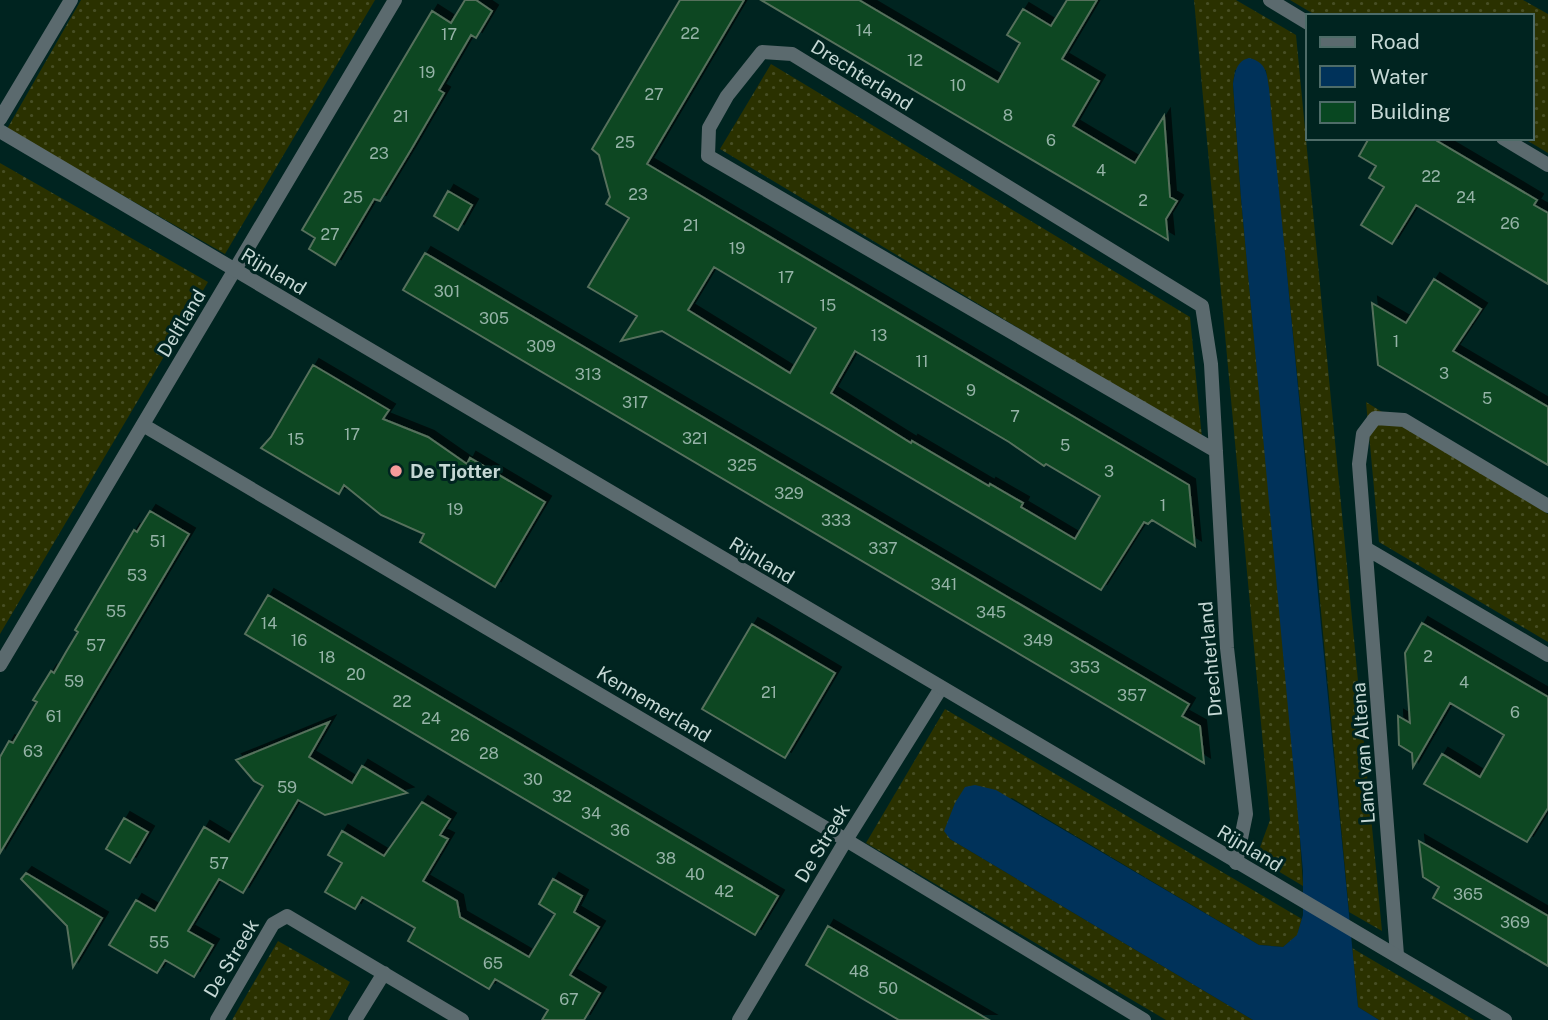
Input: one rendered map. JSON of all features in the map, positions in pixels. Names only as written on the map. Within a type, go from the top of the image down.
[{"type":"street","points":[[0,119],[71,0]]},
{"type":"street","name":"Delfland","points":[[0,665],[395,0]]},
{"type":"street","points":[[1270,0],[1306,22]]},
{"type":"street","name":"Drechterland","points":[[1216,451],[708,156],[709,128],[727,96],[762,52],[792,54],[1202,306],[1211,364],[1216,451],[1227,648],[1246,814],[1236,863]]},
{"type":"street","name":"Rijnland","points":[[0,131],[1505,1020]]},
{"type":"street","points":[[1506,140],[1548,165]]},
{"type":"street","name":"Land van Altena","points":[[1398,955],[1359,464],[1363,434],[1375,418],[1404,420],[1548,506]]},
{"type":"street","name":"Kennemerland","points":[[143,425],[846,840],[1144,1020]]},
{"type":"street","points":[[1367,549],[1548,654]]},
{"type":"street","name":"De Streek","points":[[739,1020],[846,840],[941,688]]},
{"type":"street","name":"De Streek","points":[[217,1020],[273,924],[287,916],[462,1020]]},
{"type":"street","points":[[355,1020],[384,973]]},
{"type":"green space","points":[[81,0],[375,0],[225,254],[7,129]]},
{"type":"green space","points":[[1194,0],[1236,0],[1296,35],[1382,931],[1349,912],[1266,70],[1235,70],[1233,84],[1241,198],[1295,764],[1303,886],[1256,858],[1270,820]]},
{"type":"green space","points":[[1290,0],[1523,0],[1548,14],[1548,153],[1526,140],[1534,140],[1534,14],[1314,14]]},
{"type":"green space","points":[[771,64],[1190,317],[1202,438],[720,149]]},
{"type":"green space","points":[[0,163],[208,282],[0,634]]},
{"type":"green space","points":[[1366,402],[1548,514],[1548,642],[1379,542]]},
{"type":"green space","points":[[945,709],[1302,919],[1297,936],[1283,947],[1259,945],[1012,798],[950,839],[1253,1020],[1166,1020],[866,843]]},
{"type":"green space","points":[[278,941],[350,982],[329,1020],[232,1020]]},
{"type":"green space","points":[[1352,948],[1474,1020],[1379,1020],[1358,1007]]},
{"type":"water","points":[[1249,58],[1262,65],[1269,88],[1358,1007],[1379,1020],[1253,1020],[950,839],[944,831],[955,803],[965,787],[975,785],[996,790],[1259,945],[1283,947],[1297,935],[1303,915],[1303,871],[1241,198],[1233,84],[1239,65]]},
{"type":"building","points":[[465,0],[476,0],[492,11],[476,38],[471,35],[439,90],[444,93],[412,148],[380,201],[374,199],[335,265],[309,249],[315,238],[302,230],[432,11],[451,23]]},
{"type":"building","points":[[680,0],[744,0],[647,164],[1189,485],[1195,546],[1152,520],[1148,524],[1144,522],[1101,590],[662,331],[621,341],[637,316],[588,287],[629,218],[606,204],[610,197],[599,155],[592,149]],"holes":[[[714,267],[816,328],[790,373],[688,310]],[[855,351],[1009,442],[1044,466],[1046,464],[1100,496],[1075,539],[1021,507],[1023,503],[912,441],[911,443],[831,393]]]},
{"type":"building","points":[[761,0],[859,0],[998,82],[1020,43],[1007,35],[1023,9],[1051,26],[1067,0],[1097,0],[1062,59],[1099,81],[1073,126],[1135,163],[1164,116],[1170,197],[1177,201],[1166,219],[1168,240]]},
{"type":"building","points":[[1368,140],[1435,140],[1537,200],[1534,205],[1548,213],[1548,284],[1416,205],[1392,244],[1361,225],[1384,187],[1369,178],[1376,166],[1359,156]]},
{"type":"building","points":[[448,191],[472,205],[458,230],[434,216]]},
{"type":"building","points":[[425,253],[1189,704],[1182,716],[1200,726],[1204,763],[403,290]]},
{"type":"building","points":[[1434,279],[1481,309],[1453,351],[1548,407],[1548,465],[1378,365],[1372,303],[1406,323]]},
{"type":"building","points":[[313,365],[389,410],[383,419],[428,437],[467,464],[470,458],[545,502],[495,587],[420,542],[424,534],[381,515],[344,485],[339,494],[261,448],[271,437]]},
{"type":"building","points":[[150,511],[189,534],[0,853],[0,757],[9,741],[13,743],[37,702],[33,700],[51,671],[54,673],[78,632],[75,630],[134,530],[137,532]]},
{"type":"building","points":[[268,595],[778,896],[755,935],[245,634]]},
{"type":"building","points":[[1422,623],[1548,697],[1548,808],[1527,842],[1424,784],[1442,754],[1480,777],[1504,735],[1450,703],[1413,767],[1412,753],[1399,745],[1398,716],[1410,723],[1405,653]]},
{"type":"building","points":[[752,624],[835,673],[785,758],[702,709]]},
{"type":"building","points":[[329,722],[309,757],[352,783],[362,766],[407,793],[325,815],[298,800],[243,893],[219,879],[188,931],[213,945],[194,977],[165,960],[157,973],[109,945],[136,900],[155,911],[204,827],[229,842],[263,786],[254,781],[236,760]]},
{"type":"building","points":[[422,802],[450,819],[440,835],[448,839],[423,881],[457,901],[460,917],[529,957],[555,914],[539,904],[553,879],[582,896],[574,912],[599,927],[570,975],[600,993],[584,1020],[542,1020],[548,1010],[495,979],[489,989],[408,941],[415,928],[362,897],[355,909],[325,892],[342,863],[328,855],[342,831],[384,856]]},
{"type":"building","points":[[124,818],[148,832],[130,863],[106,849]]},
{"type":"building","points":[[1419,841],[1548,916],[1548,966],[1433,898],[1439,887],[1423,877]]},
{"type":"building","points":[[26,873],[102,918],[73,967],[67,926],[21,879]]},
{"type":"building","points":[[828,926],[989,1020],[899,1020],[863,999],[806,965]]},
{"type":"place","name":"De Tjotter","points":[[396,471]]}]
